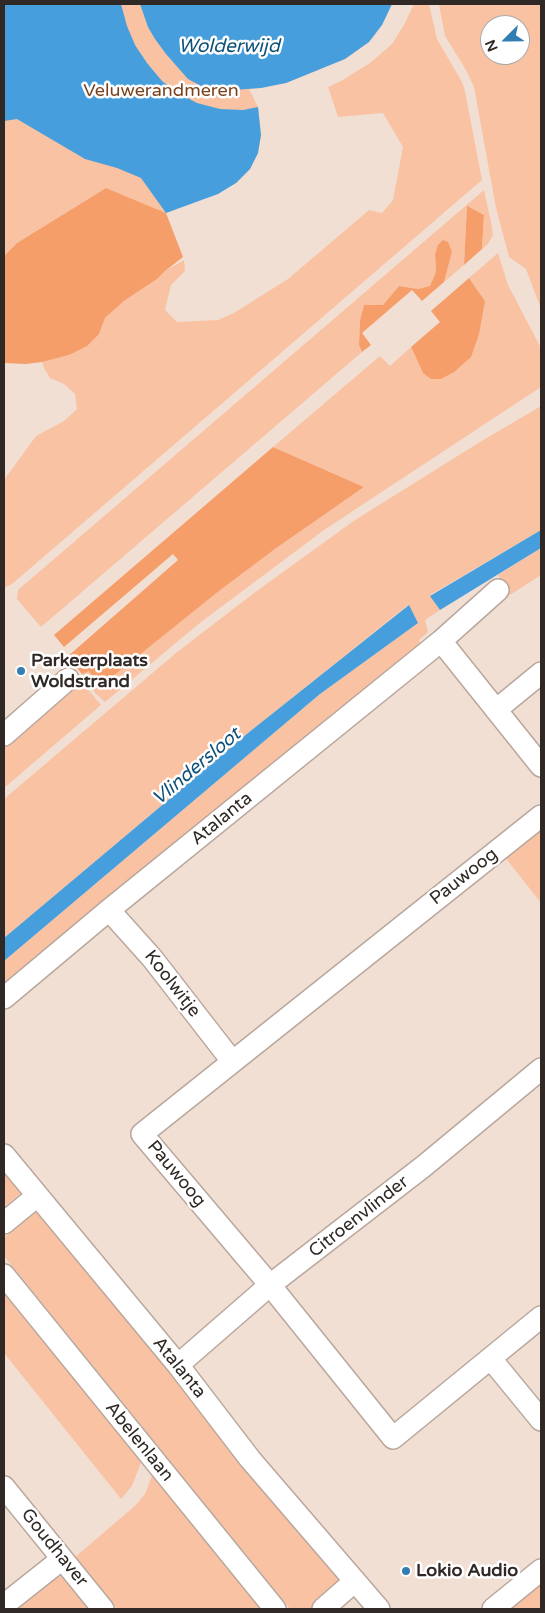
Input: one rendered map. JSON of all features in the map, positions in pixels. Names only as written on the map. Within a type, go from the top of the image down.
[{"type":"street","name":"Atalanta","points":[[4,998],[109,910],[440,641],[498,590]]},
{"type":"street","points":[[440,641],[541,766]]},
{"type":"street","points":[[496,710],[541,673]]},
{"type":"street","points":[[4,735],[68,679]]},
{"type":"street","name":"Pauwoog","points":[[541,816],[142,1134],[270,1286],[393,1438],[541,1317]]},
{"type":"street","name":"Koolwitje","points":[[109,910],[152,958],[232,1061]]},
{"type":"street","name":"Citroenvlinder","points":[[178,1365],[270,1286],[424,1166],[541,1069]]},
{"type":"street","name":"Atalanta","points":[[4,1155],[178,1365],[250,1459],[379,1609]]},
{"type":"street","points":[[4,1223],[37,1196]]},
{"type":"street","name":"Abelenlaan","points":[[4,1275],[275,1609]]},
{"type":"street","points":[[491,1359],[541,1420]]},
{"type":"street","name":"Goudhaver","points":[[4,1487],[103,1609]]},
{"type":"street","points":[[4,1605],[62,1559]]},
{"type":"street","points":[[493,1609],[541,1570]]},
{"type":"street","points":[[323,1609],[354,1581]]},
{"type":"green space","name":"Veluwerandmeren","points":[[4,4],[392,4],[382,25],[369,42],[345,59],[286,83],[249,89],[258,107],[261,135],[258,153],[250,169],[236,183],[218,193],[166,213],[106,188],[17,243],[4,256]]},
{"type":"green space","points":[[414,4],[429,4],[437,39],[462,82],[482,180],[12,584],[4,588],[4,480],[36,436],[64,421],[77,409],[75,394],[64,384],[50,378],[42,362],[69,355],[99,334],[105,318],[124,301],[157,279],[165,271],[184,260],[185,271],[171,285],[165,310],[177,322],[218,320],[234,313],[288,279],[369,210],[382,213],[393,200],[403,147],[383,113],[338,117],[328,87],[370,63],[392,44]]},
{"type":"green space","points":[[439,4],[541,4],[541,309],[526,269],[509,257],[496,208],[474,87],[445,36]]},
{"type":"green space","points":[[484,190],[493,235],[488,244],[482,249],[484,215],[467,207],[464,265],[444,282],[452,252],[435,254],[436,272],[430,286],[418,289],[399,286],[383,305],[364,305],[360,320],[359,345],[362,352],[41,627],[17,599],[18,590]]},
{"type":"green space","points":[[498,253],[508,285],[541,348],[541,387],[324,530],[201,622],[105,702],[96,694],[82,674],[89,671],[93,677],[103,684],[219,591],[364,487],[273,447],[380,356],[390,366],[411,347],[423,373],[485,301],[469,278]]},
{"type":"green space","points":[[541,406],[541,530],[430,595],[440,610],[425,620],[428,632],[419,640],[421,644],[4,990],[4,961],[320,694],[418,623],[408,605],[248,733],[4,938],[4,799],[176,653],[254,593],[355,520]]},
{"type":"green space","points":[[541,548],[541,575],[510,595],[498,575]]},
{"type":"green space","points":[[80,680],[101,705],[4,788],[4,746]]},
{"type":"green space","points":[[541,826],[541,903],[504,856]]},
{"type":"green space","points":[[4,1158],[23,1183],[21,1193],[4,1207]]},
{"type":"green space","points":[[38,1211],[339,1573],[339,1582],[331,1592],[311,1609],[290,1609],[4,1256],[4,1238],[33,1213]]},
{"type":"green space","points":[[4,1289],[142,1460],[132,1486],[121,1499],[4,1353]]},
{"type":"green space","points":[[153,1473],[263,1609],[117,1609],[74,1558],[136,1505],[145,1494]]},
{"type":"green space","points":[[57,1576],[62,1577],[89,1609],[12,1609]]},
{"type":"green space","points":[[541,1585],[541,1609],[511,1609]]},
{"type":"shaded area","points":[[106,188],[166,213],[183,257],[157,279],[124,301],[105,318],[99,334],[87,346],[69,355],[42,362],[26,364],[4,363],[4,256],[17,243]]},
{"type":"shaded area","points":[[467,206],[484,215],[482,249],[464,265]]},
{"type":"shaded area","points":[[443,240],[448,242],[452,252],[444,282],[422,301],[412,290],[362,333],[371,345],[362,352],[359,345],[360,320],[364,305],[383,305],[399,286],[418,289],[430,286],[436,272],[435,254],[438,245]]},
{"type":"shaded area","points":[[469,278],[485,301],[479,334],[471,357],[454,372],[441,379],[431,379],[423,373],[411,347],[440,322],[431,311]]},
{"type":"shaded area","points":[[273,447],[364,487],[219,591],[102,685],[89,671],[82,674],[67,657],[178,560],[173,554],[64,647],[54,635]]},
{"type":"water","name":"Wolderwijd","points":[[4,4],[121,4],[135,45],[162,81],[178,93],[197,103],[220,109],[243,110],[258,107],[261,135],[258,153],[250,169],[236,183],[218,194],[166,213],[141,178],[117,168],[85,159],[17,119],[4,121]]},
{"type":"water","name":"Wolderwijd","points":[[140,4],[392,4],[382,25],[369,42],[345,59],[286,83],[261,88],[220,91],[203,87],[188,79],[155,39],[148,27]]},
{"type":"water","points":[[541,530],[541,548],[440,610],[430,596]]},
{"type":"water","points":[[409,605],[418,623],[320,694],[4,961],[4,938],[248,733]]},
{"type":"place","name":"Parkeerplaats Woldstrand","points":[[21,671]]},
{"type":"place","name":"Lokio Audio","points":[[406,1571]]},
{"type":"water label","name":"Vlindersloot","points":[[197,767]]}]
